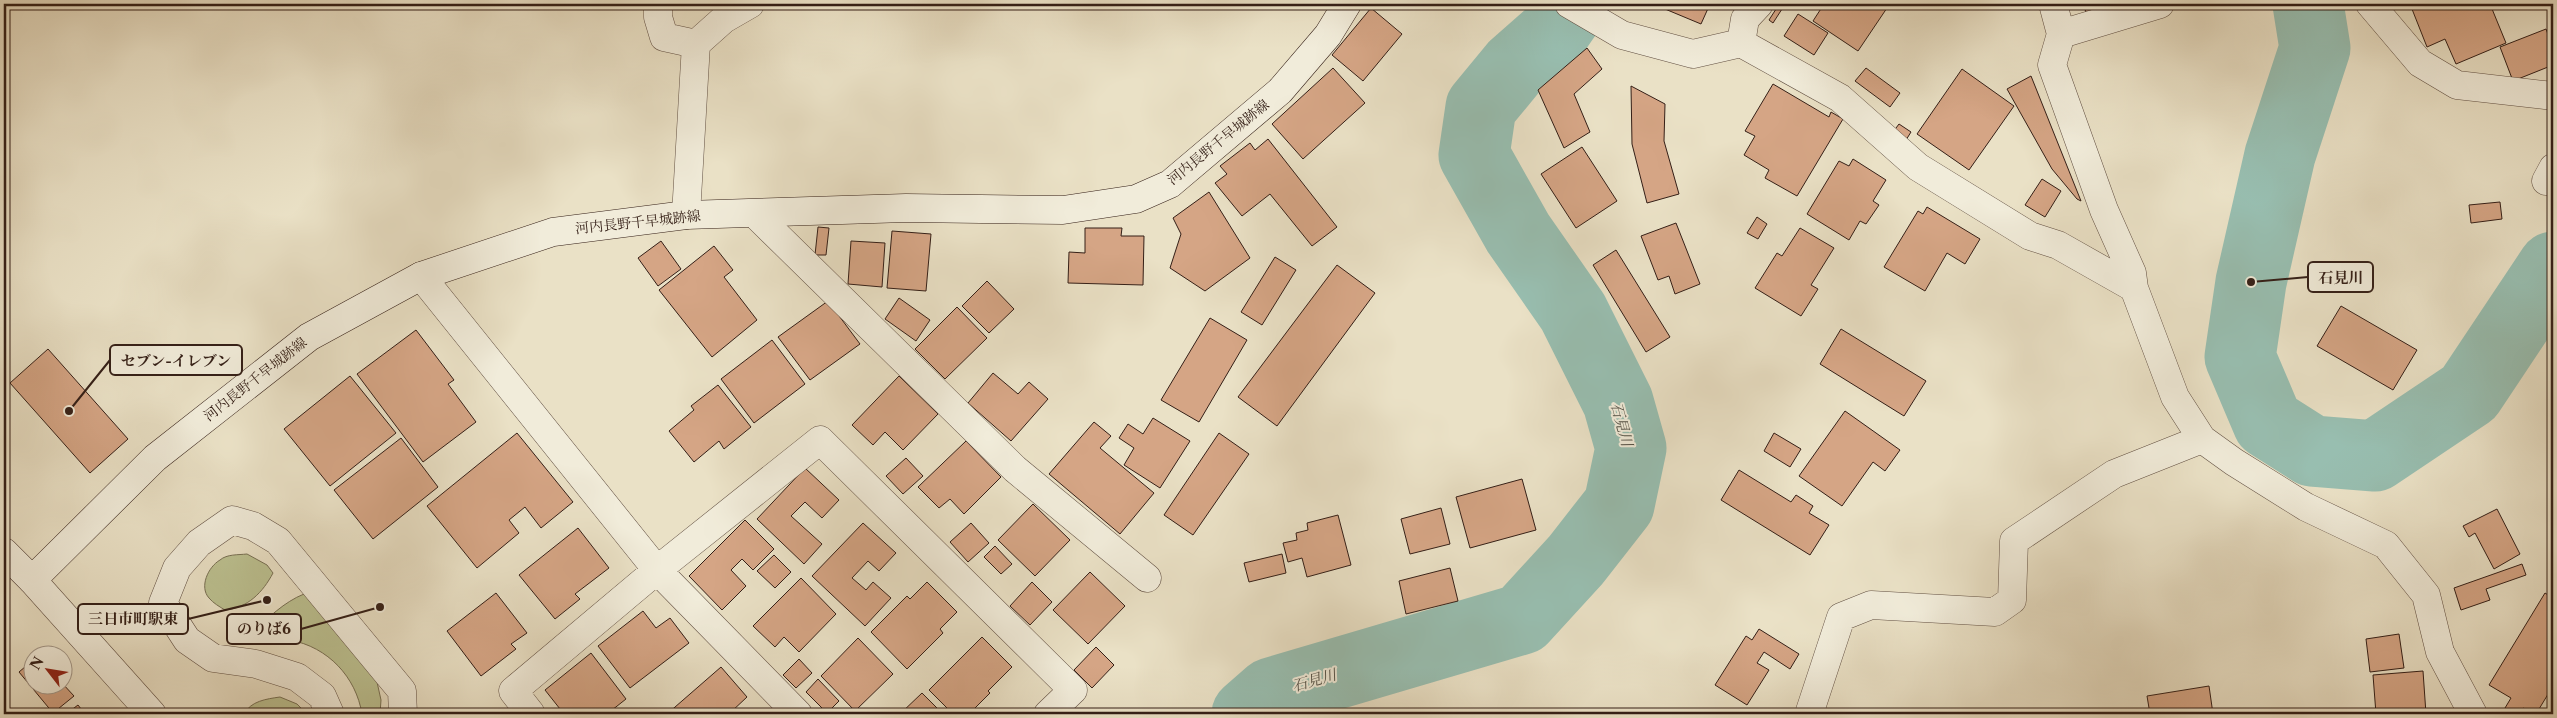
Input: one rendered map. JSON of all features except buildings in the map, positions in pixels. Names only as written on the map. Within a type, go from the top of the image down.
[{"type":"street","points":[[658,4],[658,17],[664,37],[696,44]]},
{"type":"street","points":[[686,215],[696,44],[724,19],[750,4]]},
{"type":"street","name":"河内長野千早城跡線","points":[[32,580],[154,458],[309,336],[421,276],[553,232],[686,215],[906,208],[1063,210],[1136,198],[1170,184],[1280,90],[1328,35],[1347,4]]},
{"type":"street","points":[[1569,4],[1622,35],[1693,54],[1741,43],[1840,98],[1918,168],[2030,236],[2058,245],[2134,288]]},
{"type":"street","points":[[1741,43],[1745,19],[1759,4]]},
{"type":"street","points":[[2053,4],[2061,34],[2052,65],[2104,210],[2132,273],[2134,288],[2175,397],[2202,439],[2234,462],[2306,507],[2386,545],[2426,595],[2440,652],[2473,714]]},
{"type":"street","points":[[2061,34],[2160,4]]},
{"type":"street","points":[[2370,4],[2420,63],[2457,85],[2553,96]]},
{"type":"street","points":[[755,214],[1015,469],[1147,578]]},
{"type":"street","points":[[421,276],[657,570],[798,714]]},
{"type":"street","points":[[1809,714],[1841,617],[1872,605],[1995,612],[2012,600],[2014,541],[2114,474],[2202,439]]},
{"type":"street","points":[[531,714],[513,691],[657,570],[820,440],[1073,690],[1048,714]]},
{"type":"street","points":[[330,714],[322,696],[297,677],[256,664],[213,658],[187,640],[163,603],[177,568],[199,543],[232,520],[253,526],[278,541],[402,691],[403,714]]},
{"type":"street","points":[[4,552],[32,580],[152,714]]},
{"type":"green space","points":[[247,554],[267,565],[273,573],[265,587],[254,598],[241,606],[225,610],[212,602],[206,593],[206,578],[212,567],[223,558]]},
{"type":"green space","points":[[304,594],[336,624],[377,682],[381,700],[380,714],[362,714],[359,700],[347,676],[328,657],[316,649],[286,639],[255,636],[253,632],[270,616],[290,601]]},
{"type":"green space","points":[[280,697],[297,704],[307,714],[244,714],[255,703]]},
{"type":"waterway","name":"石見川","points":[[1247,714],[1271,693],[1522,619],[1576,560],[1619,505],[1631,448],[1618,402],[1573,312],[1518,233],[1474,155],[1481,107],[1514,67],[1556,30],[1574,4]]},
{"type":"waterway","name":"石見川","points":[[2308,4],[2315,48],[2280,155],[2251,282],[2240,357],[2268,423],[2312,451],[2375,456],[2469,393],[2553,267]]},
{"type":"place","name":"石見川","points":[[2251,282]]},
{"type":"place","name":"セブン-イレブン","points":[[69,411]]},
{"type":"place","name":"三日市町駅東","points":[[267,600]]},
{"type":"place","name":"のりば6","points":[[380,607]]}]
